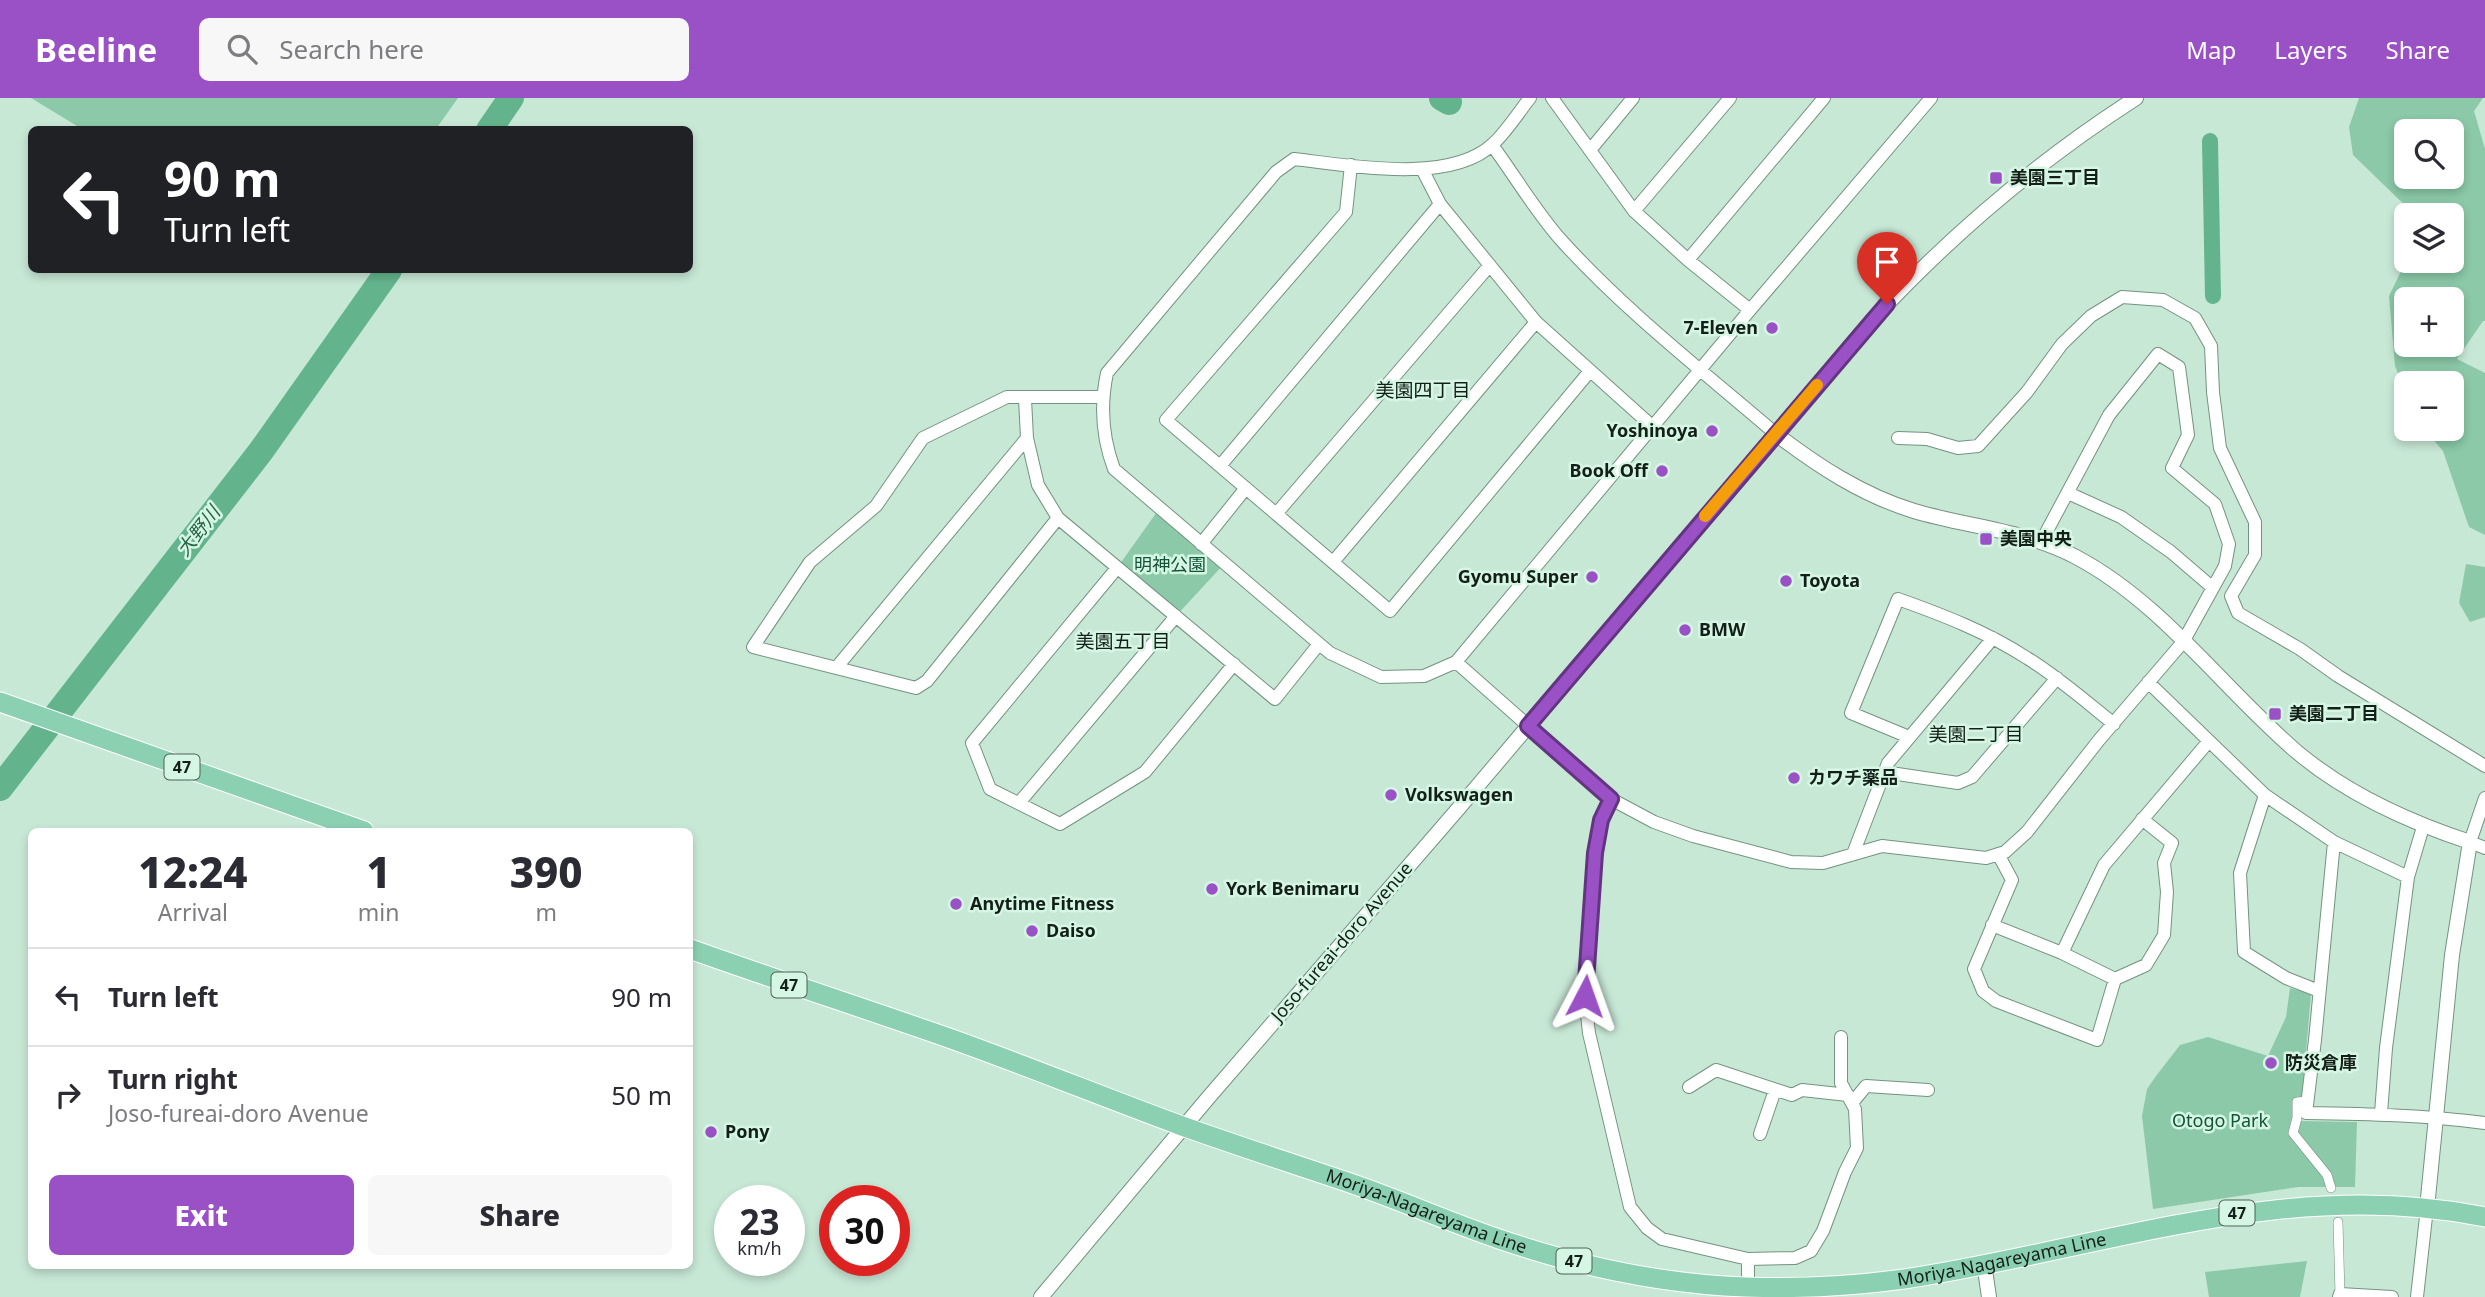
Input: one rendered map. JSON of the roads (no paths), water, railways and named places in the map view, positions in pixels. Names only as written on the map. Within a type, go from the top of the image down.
[{"type":"main road","name":"47","points":[[0,702],[356,828]]},
{"type":"main road","name":"Moriya-Nagareyama Line","points":[[693,950],[944,1037],[1498,1239],[1563,1259],[1670,1281],[1749,1292],[1870,1283],[1904,1279],[2247,1212],[2332,1205],[2427,1208],[2485,1217]]},
{"type":"street","points":[[1530,98],[1492,145],[1473,157],[1449,166],[1422,169],[1294,159],[1276,172],[1107,373],[1102,397],[1103,426],[1114,469],[1319,644],[1349,664],[1381,677],[1424,676],[1456,662],[1931,98]]},
{"type":"street","points":[[1552,98],[1634,211],[1688,260],[1750,310]]},
{"type":"street","points":[[1591,149],[1633,98]]},
{"type":"street","points":[[1634,211],[1730,98]]},
{"type":"street","points":[[1688,260],[1824,98]]},
{"type":"street","points":[[1776,434],[1915,273],[2001,195],[2077,136],[2136,98]]},
{"type":"street","points":[[1492,145],[1560,239],[1637,314],[1776,434],[1835,476],[1889,503],[1916,512],[2001,530],[2041,542],[2074,556],[2141,601],[2298,753],[2330,776],[2423,827],[2485,848]]},
{"type":"street","points":[[1351,165],[1346,212],[1166,421],[1390,611],[1590,371]]},
{"type":"street","points":[[1422,169],[1440,204],[1536,322],[1653,427]]},
{"type":"street","points":[[1220,466],[1440,204]]},
{"type":"street","points":[[1276,514],[1490,265]]},
{"type":"street","points":[[1898,438],[1927,439],[1958,448],[1978,446],[2026,393],[2062,344],[2091,316],[2122,297],[2163,300],[2195,318],[2211,346],[2220,447],[2255,522],[2255,555],[2231,596],[2238,613],[2485,766]]},
{"type":"street","points":[[1333,562],[1536,322]]},
{"type":"street","points":[[1456,662],[1611,799],[1654,822],[1693,836],[1791,862],[1823,863],[1882,846],[1986,858],[2005,852],[2027,832],[2099,740],[2183,642],[2225,566],[2229,544],[2215,504],[2172,468],[2188,435],[2179,367],[2158,354],[2109,415],[2041,542]]},
{"type":"street","points":[[1058,518],[927,681],[916,688],[753,647],[810,562],[876,506],[923,438],[1007,397],[1102,397]]},
{"type":"street","points":[[1025,399],[1027,438],[1038,485],[1058,518],[1117,568],[1275,699],[1319,644]]},
{"type":"street","name":"Joso-fureai-doro Avenue","points":[[1041,1297],[1776,434]]},
{"type":"street","points":[[836,668],[1027,438]]},
{"type":"street","points":[[1201,544],[1246,488]]},
{"type":"street","points":[[2068,494],[2121,517],[2171,552],[2213,589]]},
{"type":"street","points":[[1117,568],[972,743],[990,789],[1060,824],[1145,772],[1234,664]]},
{"type":"street","points":[[1909,737],[1851,713],[1898,599],[1948,617],[1993,638],[2057,678],[2114,724]]},
{"type":"street","points":[[1019,803],[1176,616]]},
{"type":"street","points":[[1853,854],[1888,763],[1993,638]]},
{"type":"street","points":[[1884,772],[1958,783],[1972,777],[2057,678]]},
{"type":"street","points":[[2148,682],[2265,795],[2334,842],[2408,877]]},
{"type":"street","points":[[2062,953],[2104,865],[2209,741]]},
{"type":"street","points":[[2265,795],[2240,873],[2244,952],[2286,978],[2319,991]]},
{"type":"street","points":[[2417,1297],[2452,954],[2470,842],[2485,797]]},
{"type":"street","points":[[1611,799],[1601,820],[1595,853],[1585,996],[1589,1033],[1630,1207],[1647,1228],[1662,1239],[1748,1259],[1795,1258],[1811,1251],[1823,1231],[1857,1148],[1855,1109],[1842,1083],[1841,1037]]},
{"type":"street","points":[[1998,854],[2012,880],[1974,969],[1983,991],[1996,1001],[2097,1040],[2115,979],[2146,965],[2164,935],[2164,863],[2172,843],[2142,819]]},
{"type":"street","points":[[2381,1113],[2386,1048],[2408,877],[2423,827]]},
{"type":"street","points":[[2334,842],[2306,1113],[2381,1113],[2485,1123]]},
{"type":"street","points":[[1992,925],[2062,953],[2115,979]]},
{"type":"street","points":[[1689,1087],[1716,1070],[1792,1095],[1802,1090],[1850,1099],[1866,1086],[1928,1090]]},
{"type":"street","points":[[1760,1134],[1776,1090]]},
{"type":"street","points":[[2307,1101],[2297,1102],[2293,1133],[2327,1175],[2340,1295],[2392,1297]]},
{"type":"street","points":[[1748,1259],[1749,1292]]},
{"type":"street","points":[[1984,1263],[1989,1297]]},
{"type":"waterway","name":"大野川","points":[[492,126],[511,98]]},
{"type":"waterway","points":[[1442,98],[1449,102]]},
{"type":"waterway","points":[[2210,141],[2213,296]]},
{"type":"waterway","name":"大野川","points":[[0,788],[261,451],[387,273]]},
{"type":"place","name":"美園三丁目","points":[[1996,178]]},
{"type":"place","name":"7-Eleven","points":[[1772,328]]},
{"type":"place","name":"Yoshinoya","points":[[1712,431]]},
{"type":"place","name":"Book Off","points":[[1662,471]]},
{"type":"place","name":"美園中央","points":[[1986,539]]},
{"type":"place","name":"Gyomu Super","points":[[1592,577]]},
{"type":"place","name":"Toyota","points":[[1786,581]]},
{"type":"place","name":"BMW","points":[[1685,630]]},
{"type":"place","name":"美園二丁目","points":[[2275,714]]},
{"type":"place","name":"カワチ薬品","points":[[1794,778]]},
{"type":"place","name":"Volkswagen","points":[[1391,795]]},
{"type":"place","name":"York Benimaru","points":[[1212,889]]},
{"type":"place","name":"Anytime Fitness","points":[[956,904]]},
{"type":"place","name":"Daiso","points":[[1032,931]]},
{"type":"place","name":"防災倉庫","points":[[2271,1063]]},
{"type":"place","name":"Pony","points":[[711,1132]]},
{"type":"district","name":"美園四丁目","points":[[1423,390]]},
{"type":"district","name":"美園五丁目","points":[[1123,641]]},
{"type":"district","name":"美園二丁目","points":[[1976,734]]},
{"type":"park label","name":"明神公園","points":[[1170,565]]},
{"type":"park label","name":"Otogo Park","points":[[2220,1121]]}]
